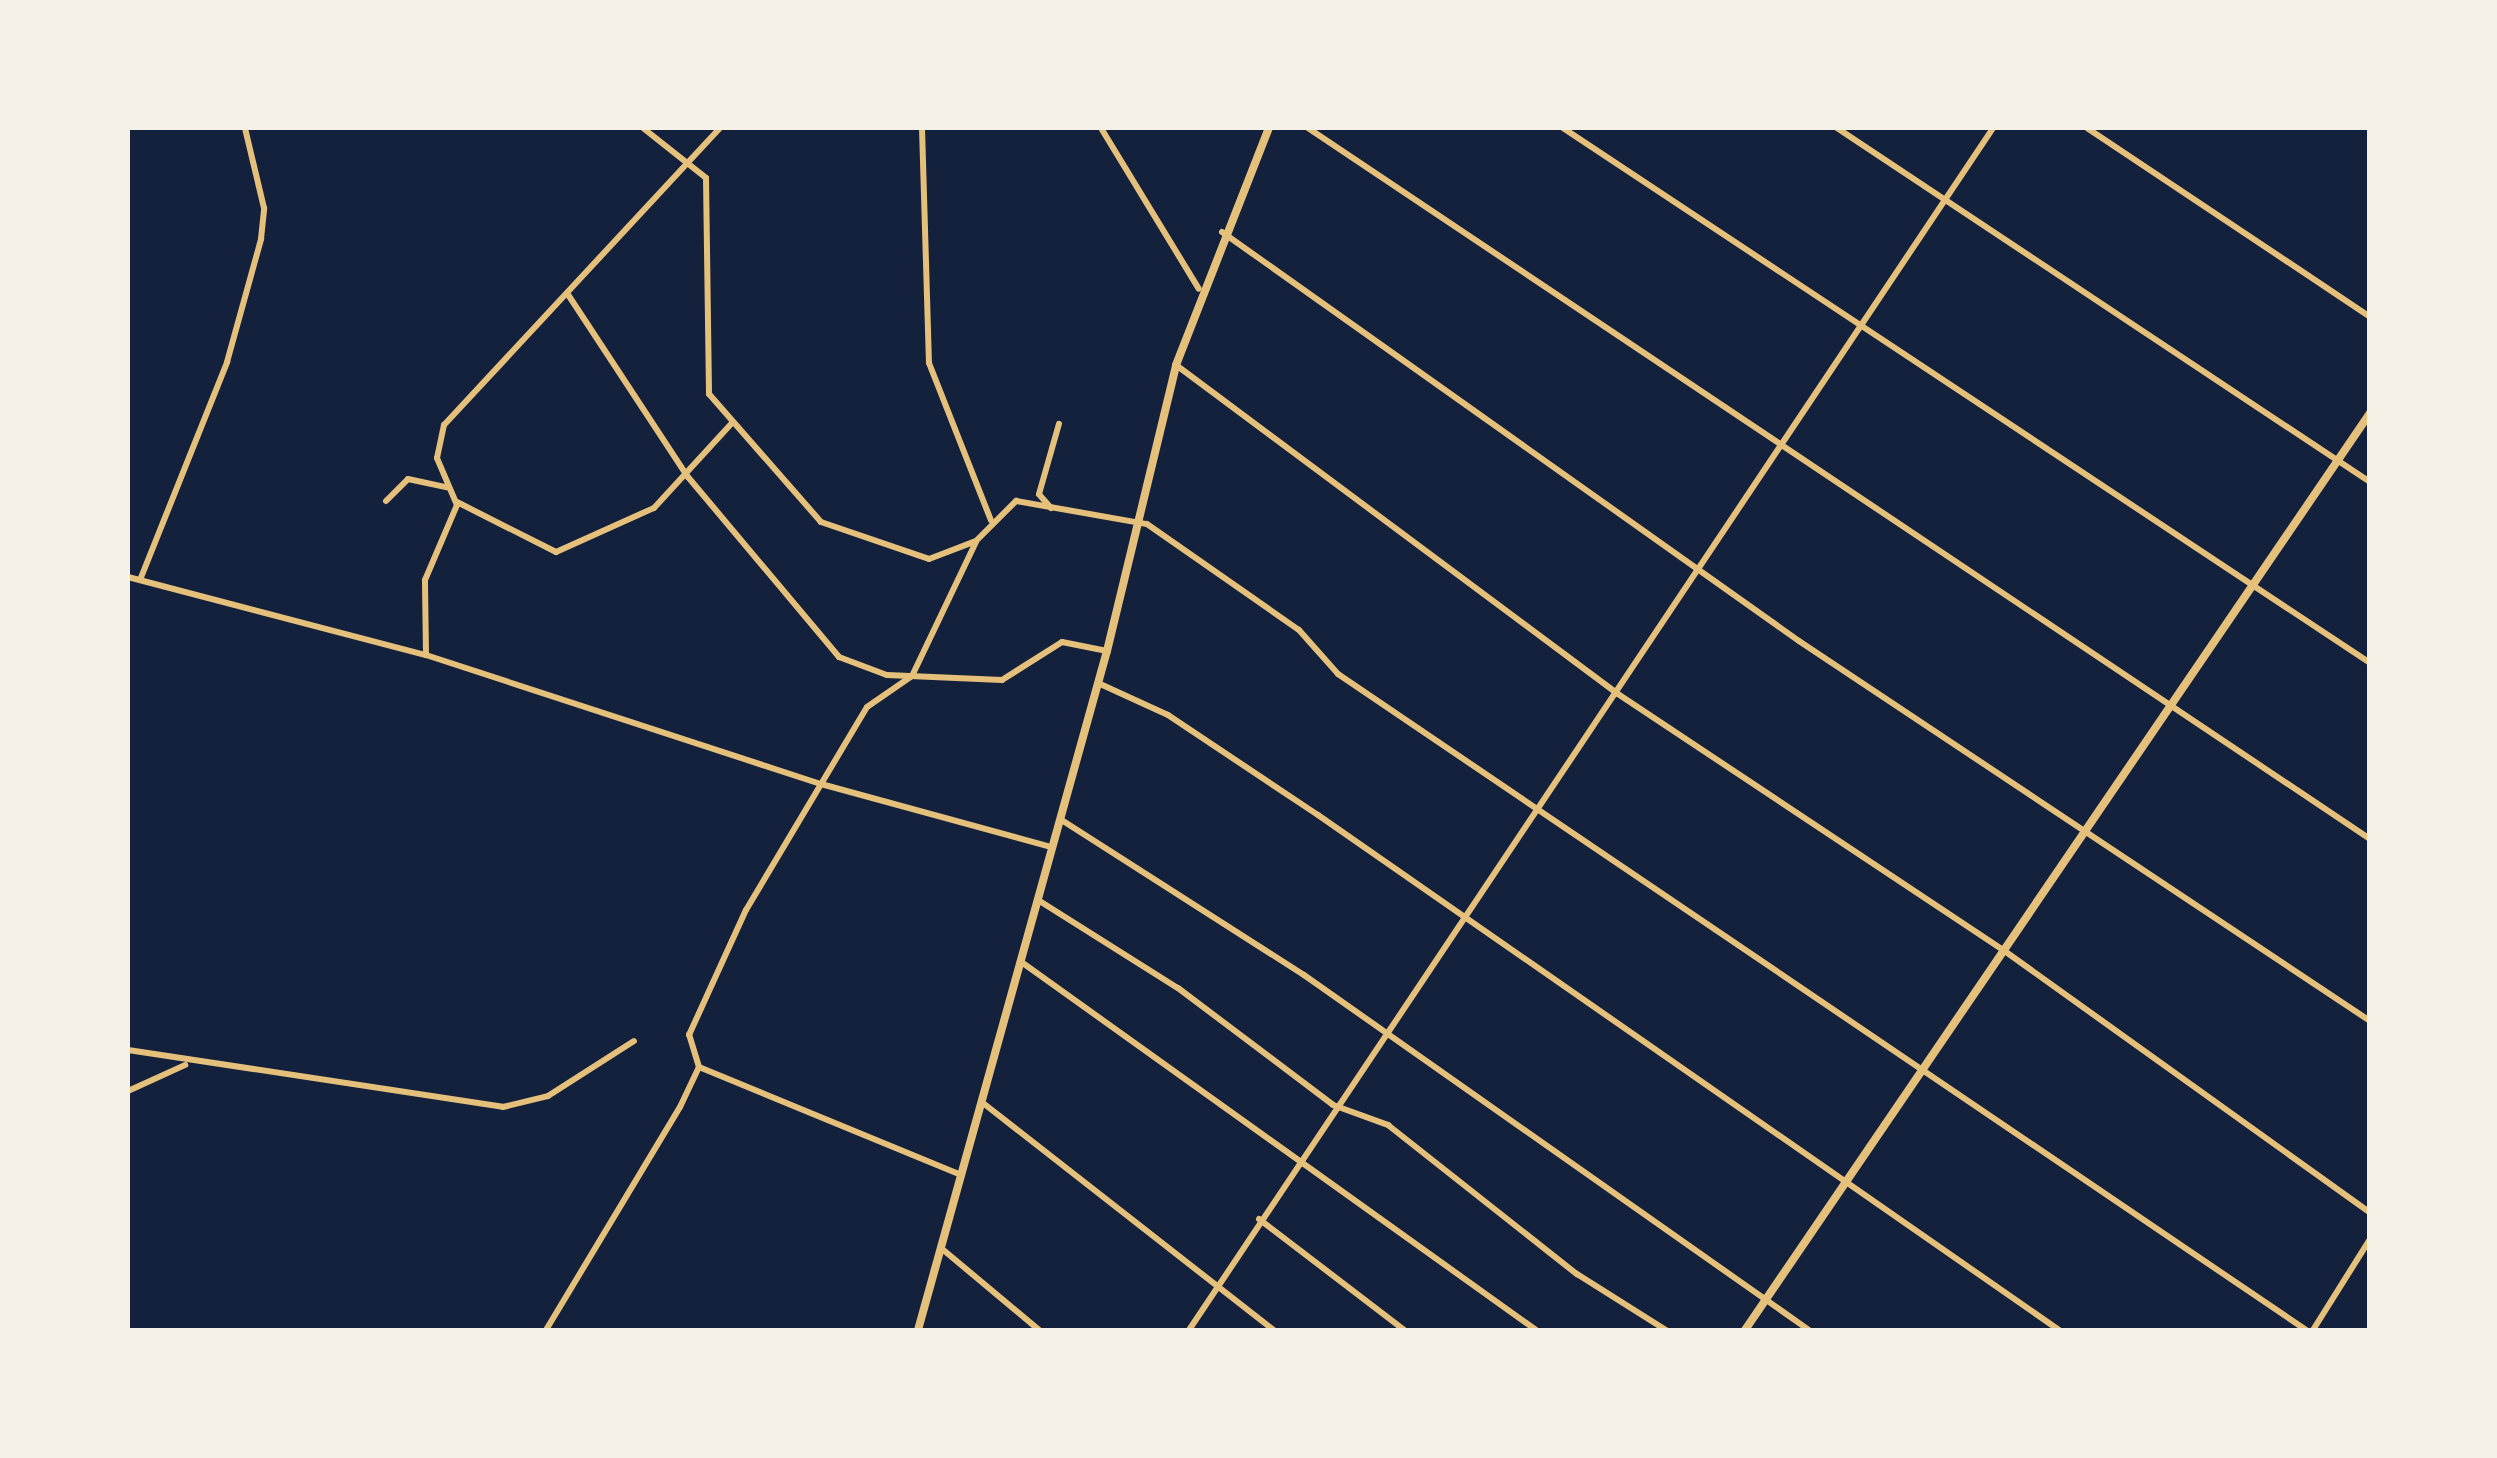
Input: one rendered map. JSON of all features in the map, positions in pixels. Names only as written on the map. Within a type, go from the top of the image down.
[{"type":"street","points":[[140,580],[226,362],[261,239],[264,208],[245,128]]},
{"type":"street","points":[[643,128],[690,160],[710,196],[708,386],[730,425],[830,528],[929,560],[976,541]]},
{"type":"street","points":[[720,128],[444,425],[436,443],[447,487],[456,502],[556,552],[654,508],[688,477],[730,425]]},
{"type":"street","points":[[922,128],[929,364],[992,520]]},
{"type":"street","points":[[1100,128],[1199,289]]},
{"type":"street","points":[[918,1330],[1107,652],[1176,365],[1199,289],[1268,128]]},
{"type":"street","points":[[1308,128],[2370,839]]},
{"type":"street","points":[[1563,128],[2370,664]]},
{"type":"street","points":[[1837,128],[2370,482]]},
{"type":"street","points":[[1189,1330],[1214,1284],[1340,1106],[1380,1035],[1462,914],[1540,812],[1697,566],[1993,128]]},
{"type":"street","points":[[2087,128],[2370,317]]},
{"type":"street","points":[[1222,232],[1697,566],[2370,1020]]},
{"type":"street","points":[[567,293],[688,477],[822,644],[861,667],[912,676],[1006,679],[1066,641],[1107,652]]},
{"type":"street","points":[[1176,365],[1618,694],[2006,952],[2370,1213]]},
{"type":"street","points":[[1745,1330],[2172,710],[2370,412]]},
{"type":"street","points":[[1052,509],[1039,494],[1059,424]]},
{"type":"street","points":[[386,501],[408,479],[447,487]]},
{"type":"street","points":[[546,1330],[699,1067],[689,1034],[746,910],[870,704],[912,676],[976,541],[992,520],[1016,501],[1138,522],[1190,548],[1299,630],[1338,674],[2310,1330],[2370,1238]]},
{"type":"street","points":[[426,655],[425,580],[456,502]]},
{"type":"street","points":[[128,577],[426,655],[821,784],[1052,848]]},
{"type":"street","points":[[1098,683],[1168,714],[2060,1330]]},
{"type":"street","points":[[1060,818],[1254,941],[1380,1035],[1483,1098],[1763,1302],[1808,1330]]},
{"type":"street","points":[[1038,900],[1340,1106],[1388,1125],[1577,1274],[1666,1330]]},
{"type":"street","points":[[1020,961],[1296,1164],[1536,1330]]},
{"type":"street","points":[[128,1050],[186,1065],[504,1106],[548,1096],[634,1040]]},
{"type":"street","points":[[128,1089],[186,1065]]},
{"type":"street","points":[[699,1067],[961,1175]]},
{"type":"street","points":[[982,1103],[1274,1330]]},
{"type":"street","points":[[1260,1219],[1404,1330]]},
{"type":"street","points":[[941,1248],[1040,1330]]}]
